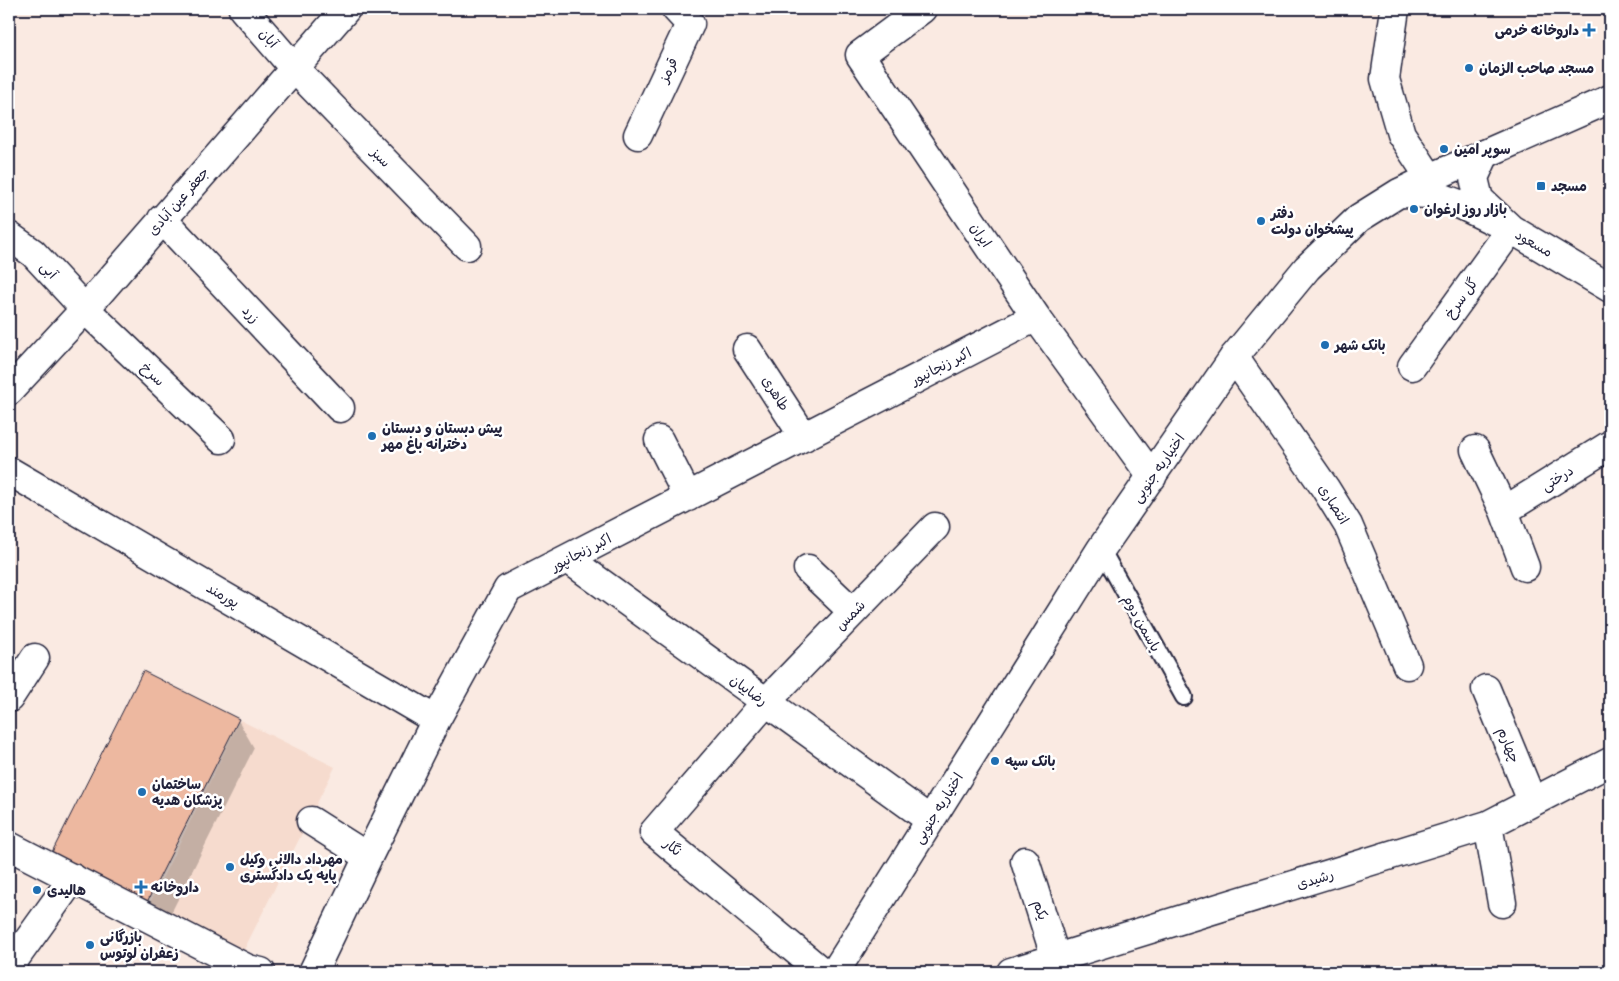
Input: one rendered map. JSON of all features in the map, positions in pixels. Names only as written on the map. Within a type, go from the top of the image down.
[{"type":"street","name":"آبان","points":[[243,9],[294,68]]},
{"type":"street","name":"جعفر عین آبادی","points":[[9,392],[85,308],[346,9]]},
{"type":"street","name":"قرمز","points":[[638,135],[690,24],[676,9]]},
{"type":"street","name":"ایران","points":[[922,9],[860,55],[1036,317],[1152,477]]},
{"type":"street","points":[[1395,9],[1385,79],[1401,134],[1430,178]]},
{"type":"street","name":"سبز","points":[[294,68],[467,246]]},
{"type":"street","name":"اختیاریه جنوبی","points":[[835,972],[1101,549],[1234,358],[1307,268],[1359,218],[1400,193],[1610,99]]},
{"type":"street","name":"مسعود","points":[[1485,154],[1474,178],[1479,199],[1511,230],[1610,288]]},
{"type":"street","points":[[1400,193],[1432,194],[1459,204],[1511,230]]},
{"type":"street","name":"زرد","points":[[162,219],[340,408]]},
{"type":"street","name":"گل سرخ","points":[[1412,366],[1511,230]]},
{"type":"street","name":"آبی","points":[[9,236],[33,253],[85,308]]},
{"type":"street","name":"سرخ","points":[[85,308],[221,439]]},
{"type":"street","name":"اکبر زنجانپور","points":[[313,972],[436,720],[508,589],[1036,317]]},
{"type":"street","name":"طاهری","points":[[747,349],[804,437]]},
{"type":"street","name":"انتصاری","points":[[1234,358],[1348,525],[1407,665]]},
{"type":"street","points":[[659,440],[688,496]]},
{"type":"street","name":"درختی","points":[[1504,511],[1610,444]]},
{"type":"street","points":[[1475,450],[1504,511],[1525,567]]},
{"type":"street","name":"پورمند","points":[[9,471],[436,720]]},
{"type":"street","name":"شمس","points":[[766,702],[934,527]]},
{"type":"street","name":"رضاییان","points":[[568,559],[930,820]]},
{"type":"street","points":[[808,569],[853,612]]},
{"type":"street","points":[[9,698],[35,658]]},
{"type":"street","name":"چهارم","points":[[1486,689],[1532,801]]},
{"type":"street","name":"نگار","points":[[766,702],[654,832],[822,972]]},
{"type":"street","name":"رشیدی","points":[[1011,972],[1488,825],[1610,762]]},
{"type":"street","points":[[311,821],[368,857]]},
{"type":"street","points":[[1488,825],[1502,903]]},
{"type":"street","points":[[9,846],[254,971]]},
{"type":"street","name":"یکم","points":[[1025,861],[1056,959]]},
{"type":"street","points":[[9,967],[73,878]]},
{"type":"lane","name":"یاسمن دوم","points":[[1101,549],[1184,697]]},
{"type":"shaded area","points":[[240,720],[335,767],[239,960],[145,913]]},
{"type":"building","name":"ساختمان پزشکان هدیه","points":[[143,671],[239,719],[142,912],[46,864]]},
{"type":"place","name":"داروخانه خرمی","points":[[1589,30]]},
{"type":"place","name":"مسجد صاحب الزمان","points":[[1469,68]]},
{"type":"place","name":"سوپر امین","points":[[1444,149]]},
{"type":"place","name":"مسجد","points":[[1541,186]]},
{"type":"place","name":"بازار روز ارغوان","points":[[1414,209]]},
{"type":"place","name":"دفتر پیشخوان دولت","points":[[1261,221]]},
{"type":"place","name":"بانک شهر","points":[[1325,345]]},
{"type":"place","name":"پیش دبستان و دبستان دخترانه باغ مهر","points":[[372,436]]},
{"type":"place","name":"بانک سپه","points":[[995,761]]},
{"type":"place","name":"ساختمان پزشکان هدیه","points":[[142,792]]},
{"type":"place","name":"مهرداد دالانی وکیل پایه یک دادگستری","points":[[230,867]]},
{"type":"place","name":"داروخانه","points":[[141,887]]},
{"type":"place","name":"هالیدی","points":[[37,890]]},
{"type":"place","name":"بازرگانی زعفران لوتوس","points":[[90,945]]}]
